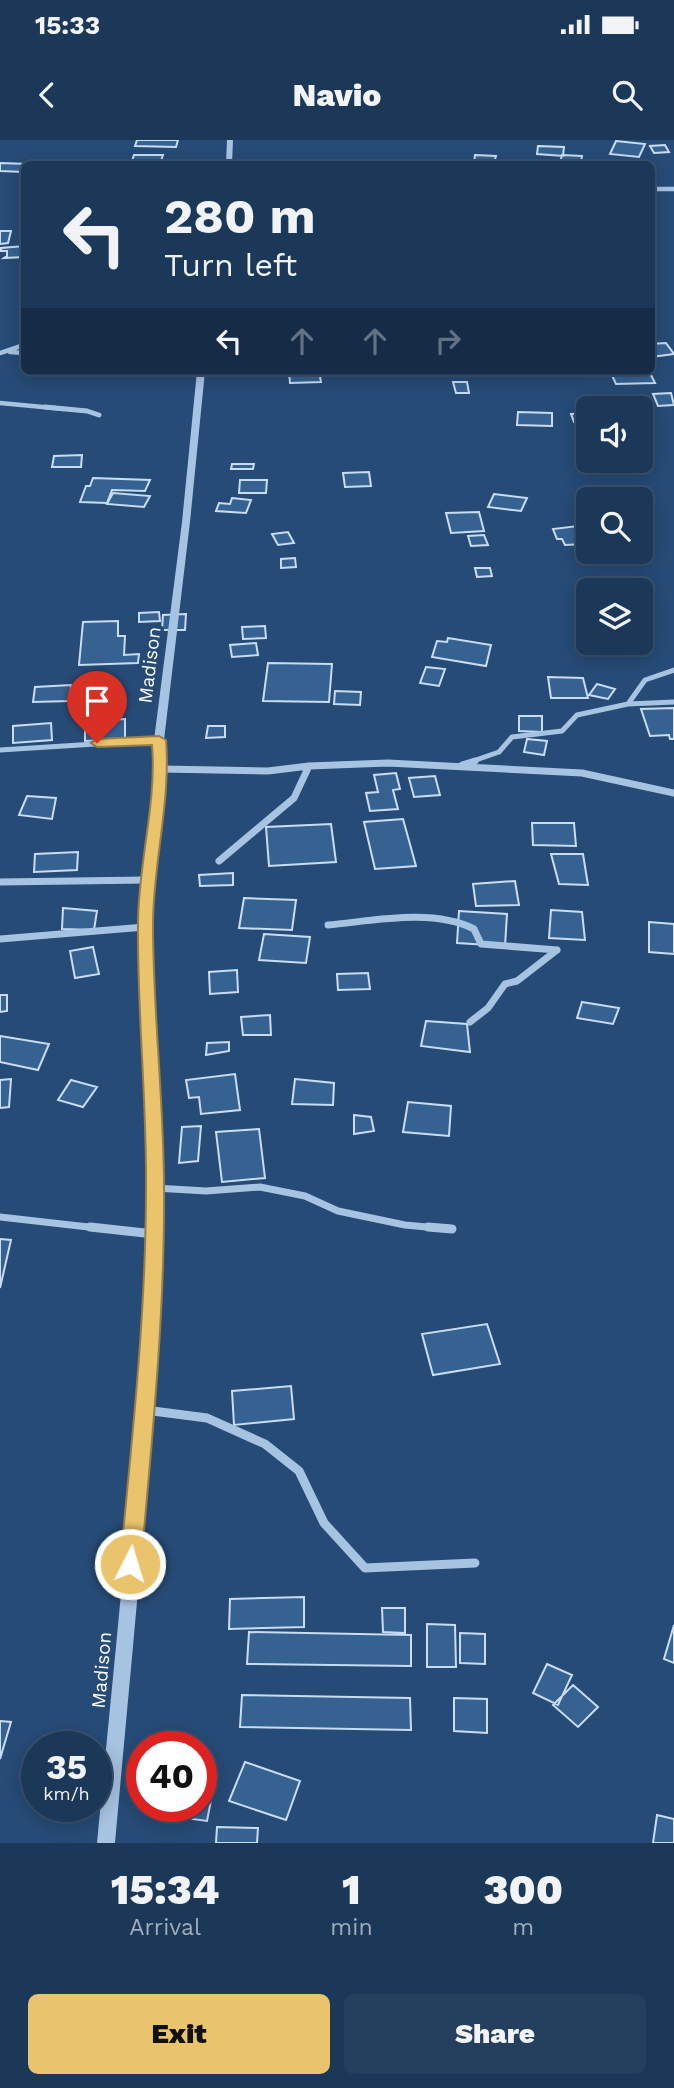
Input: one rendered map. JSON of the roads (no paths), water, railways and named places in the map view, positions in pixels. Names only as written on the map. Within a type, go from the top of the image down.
[{"type":"street","points":[[229,161],[230,140]]},
{"type":"street","points":[[655,189],[674,189]]},
{"type":"street","points":[[1,353],[21,346]]},
{"type":"street","points":[[1,353],[21,353]]},
{"type":"street","name":"Madison","points":[[106,1843],[145,1410],[155,1234],[145,927],[146,880],[161,769],[159,740],[186,522],[201,375]]},
{"type":"street","points":[[0,403],[87,411],[99,415]]},
{"type":"street","points":[[628,704],[645,680],[674,670]]},
{"type":"street","points":[[458,767],[499,752],[512,737],[562,731],[577,715],[628,704],[674,702]]},
{"type":"street","points":[[0,750],[159,740]]},
{"type":"street","points":[[161,769],[268,771],[309,766],[388,763],[582,773],[674,793]]},
{"type":"street","points":[[219,861],[294,798],[309,766]]},
{"type":"street","points":[[0,882],[146,880]]},
{"type":"street","points":[[328,925],[434,919],[462,923],[476,930],[481,944],[557,950],[517,981],[505,984],[488,1008],[470,1022]]},
{"type":"street","points":[[0,939],[145,927]]},
{"type":"street","points":[[155,1188],[206,1191],[260,1188],[305,1196],[338,1211],[405,1225],[452,1229]]},
{"type":"street","points":[[0,1217],[155,1234]]},
{"type":"street","points":[[145,1410],[207,1418],[265,1444],[299,1471],[324,1523],[365,1568],[475,1563]]}]
